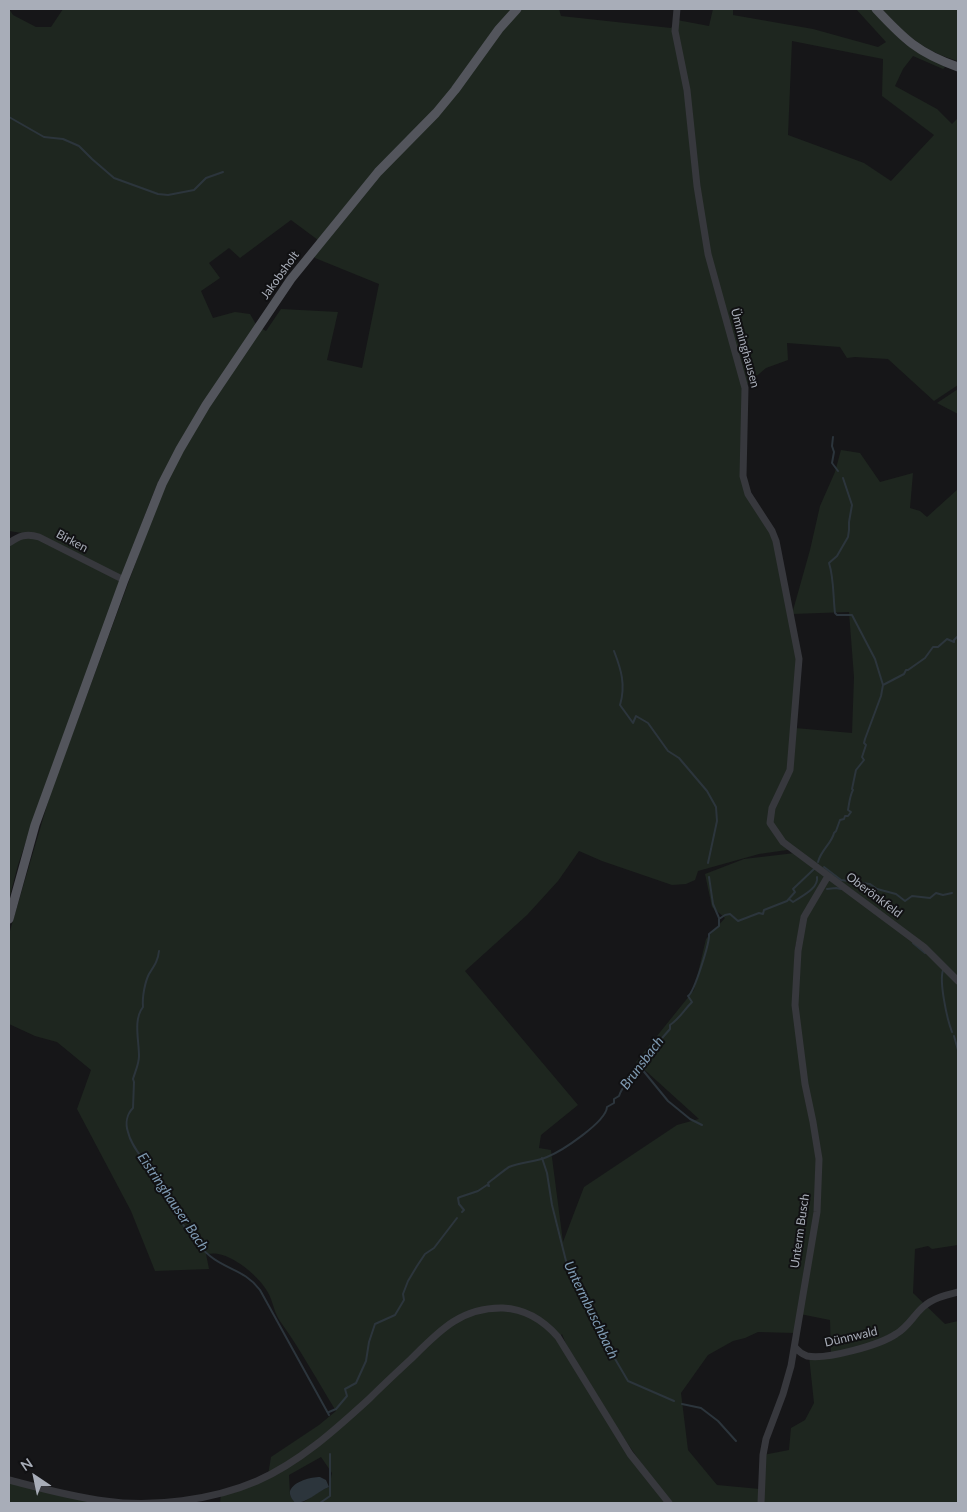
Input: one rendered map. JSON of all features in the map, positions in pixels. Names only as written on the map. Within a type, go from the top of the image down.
[{"type":"main road","name":"Jakobsholt","points":[[9,919],[35,825],[98,656],[124,580],[162,484],[170,469],[206,405],[291,279],[378,172],[436,113],[499,29],[517,9]]},
{"type":"main road","points":[[876,9],[905,39],[919,49],[958,67]]},
{"type":"street","name":"Ümminghausen","points":[[677,9],[675,31],[688,90],[697,186],[708,254],[745,388],[743,476],[748,494],[772,531],[776,541],[799,659],[790,770],[769,818],[774,831]]},
{"type":"street","name":"Birken","points":[[9,543],[25,534],[39,537],[124,580]]},
{"type":"street","name":"Oberönkfeld","points":[[774,831],[783,842],[924,947],[958,981]]},
{"type":"street","name":"Unterm Busch","points":[[761,1503],[763,1455],[766,1439],[783,1394],[795,1347],[817,1212],[819,1159],[814,1122],[805,1084],[795,1005],[798,950],[804,917],[828,876]]},
{"type":"street","name":"Dünnwald","points":[[795,1347],[798,1351],[809,1356],[832,1354],[877,1344],[901,1331],[931,1301],[958,1292]]},
{"type":"street","points":[[9,1480],[87,1498],[131,1503],[178,1501],[235,1489],[282,1468],[318,1443],[370,1398],[432,1337],[454,1320],[479,1309],[507,1308],[526,1313],[538,1319],[556,1335],[630,1454],[669,1503]]},
{"type":"shaded area","points":[[9,9],[13,15],[36,27],[51,27],[63,9],[515,9],[488,41],[435,112],[368,180],[318,240],[291,220],[240,258],[229,248],[209,263],[220,278],[201,291],[213,318],[235,312],[250,314],[257,326],[266,331],[281,309],[338,312],[327,360],[362,368],[379,284],[315,258],[314,255],[317,247],[378,172],[436,113],[455,90],[499,29],[517,9],[559,9],[561,16],[671,28],[677,20],[709,26],[713,9],[733,9],[733,15],[813,29],[878,47],[886,42],[856,9],[871,9],[904,43],[945,67],[943,69],[913,56],[903,69],[895,86],[937,109],[952,124],[958,118],[958,385],[934,401],[888,359],[847,358],[840,347],[787,343],[788,360],[766,368],[746,385],[740,368],[746,396],[743,476],[748,494],[772,531],[776,541],[799,659],[791,764],[777,799],[791,770],[795,728],[852,733],[854,677],[849,612],[792,614],[820,506],[835,472],[841,450],[860,453],[880,482],[913,473],[910,508],[920,511],[927,517],[958,489],[958,979],[926,946],[847,886],[783,841],[772,826],[770,818],[773,833],[781,841],[794,849],[759,854],[698,871],[695,880],[686,884],[672,885],[579,851],[558,881],[527,915],[465,971],[578,1105],[541,1135],[539,1148],[551,1150],[563,1242],[584,1187],[677,1125],[699,1119],[636,1062],[694,990],[706,939],[725,918],[712,907],[705,874],[744,859],[795,853],[826,876],[802,916],[795,948],[793,1005],[817,1159],[815,1213],[795,1333],[758,1332],[733,1341],[708,1355],[681,1393],[688,1450],[717,1485],[760,1489],[760,1503],[671,1503],[628,1444],[586,1381],[562,1334],[558,1338],[617,1432],[616,1434],[638,1468],[667,1503],[302,1503],[329,1487],[332,1473],[321,1457],[289,1475],[290,1495],[295,1503],[220,1503],[221,1494],[268,1475],[271,1457],[319,1425],[336,1411],[278,1318],[268,1292],[257,1278],[242,1265],[225,1256],[206,1254],[209,1269],[155,1271],[131,1211],[77,1109],[91,1070],[57,1042],[35,1036],[9,1024],[9,934],[50,795],[167,482],[159,480],[149,504],[42,794],[18,865],[9,899],[9,544],[22,533],[9,531]],"holes":[[[792,41],[883,59],[882,96],[934,135],[891,181],[864,163],[788,135]]]},
{"type":"shaded area","points":[[882,9],[958,9],[958,61],[935,52],[916,41]]},
{"type":"shaded area","points":[[958,389],[958,414],[937,403]]},
{"type":"shaded area","points":[[828,876],[924,947],[958,981],[958,1245],[932,1249],[928,1246],[915,1249],[913,1293],[945,1324],[958,1321],[958,1503],[761,1503],[763,1455],[789,1450],[791,1428],[805,1420],[814,1403],[809,1356],[831,1354],[830,1320],[800,1314],[817,1212],[819,1159],[795,1005],[804,917]]},
{"type":"shaded area","points":[[320,1477],[326,1480],[329,1487],[308,1499],[295,1503],[290,1495],[292,1488],[303,1480]]},
{"type":"shaded area","points":[[9,1482],[101,1503],[9,1503]]},
{"type":"waterway","points":[[9,117],[44,137],[63,139],[79,146],[114,178],[158,194],[168,195],[194,190],[206,178],[223,172]]},
{"type":"waterway","points":[[833,437],[832,446],[834,452],[832,463],[838,471]]},
{"type":"waterway","points":[[818,862],[836,831],[840,820],[844,819],[851,812],[848,810],[856,770],[864,760],[862,757],[866,745],[864,743],[865,739],[881,696],[883,685],[875,659],[852,615],[837,615],[835,613],[833,581],[829,563],[837,556],[848,537],[852,505],[843,478]]},
{"type":"waterway","points":[[883,685],[904,674],[906,670],[925,658],[933,647],[938,647],[947,639],[954,642],[958,636]]},
{"type":"waterway","points":[[614,651],[622,677],[623,691],[620,705],[633,723],[636,716],[648,723],[668,751],[679,758],[707,791],[716,807],[717,821],[708,863]]},
{"type":"waterway","points":[[824,867],[841,880],[870,884],[877,889],[896,894],[905,901],[912,896],[930,898],[936,893],[943,895],[952,893]]},
{"type":"waterway","name":"Brunsbach","points":[[462,1212],[464,1210],[459,1204],[458,1198],[478,1191],[487,1185],[489,1186],[488,1183],[509,1167],[543,1159],[554,1154],[592,1128],[605,1113],[607,1107],[614,1103],[614,1099],[619,1096],[637,1068],[640,1068],[648,1053],[654,1053],[656,1045],[670,1029],[670,1025],[692,1002],[688,996],[691,993],[701,967],[709,934],[719,926],[719,919],[730,914],[738,921],[759,913],[763,914],[764,910],[787,901],[795,892],[793,889],[814,869]]},
{"type":"waterway","points":[[709,877],[713,904],[719,918]]},
{"type":"waterway","points":[[789,899],[793,902],[813,888],[817,877]]},
{"type":"waterway","points":[[827,889],[841,889]]},
{"type":"waterway","points":[[913,943],[925,953]]},
{"type":"waterway","name":"Eistringhauser Bach","points":[[159,951],[157,961],[146,981],[143,1007],[138,1018],[139,1059],[133,1079],[133,1108],[127,1119],[129,1137],[193,1239],[216,1261],[242,1274],[260,1290],[329,1415]]},
{"type":"waterway","points":[[943,970],[943,991],[952,1032]]},
{"type":"waterway","points":[[954,1036],[958,1050]]},
{"type":"waterway","points":[[641,1068],[668,1101],[690,1119],[702,1125]]},
{"type":"waterway","name":"Untermbuschbach","points":[[542,1158],[566,1261],[586,1304],[601,1326],[611,1352],[628,1381],[674,1401]]},
{"type":"waterway","name":"Brunsbach","points":[[329,1412],[336,1409],[347,1396],[345,1389],[356,1383],[366,1361],[369,1342],[375,1324],[395,1315],[404,1300],[403,1294],[417,1266],[425,1254],[434,1248],[457,1218]]},
{"type":"waterway","name":"Untermbuschbach","points":[[682,1404],[701,1408],[718,1421],[736,1441]]},
{"type":"waterway","name":"Eistringhauser Bach","points":[[320,1503],[330,1496],[330,1454]]}]
